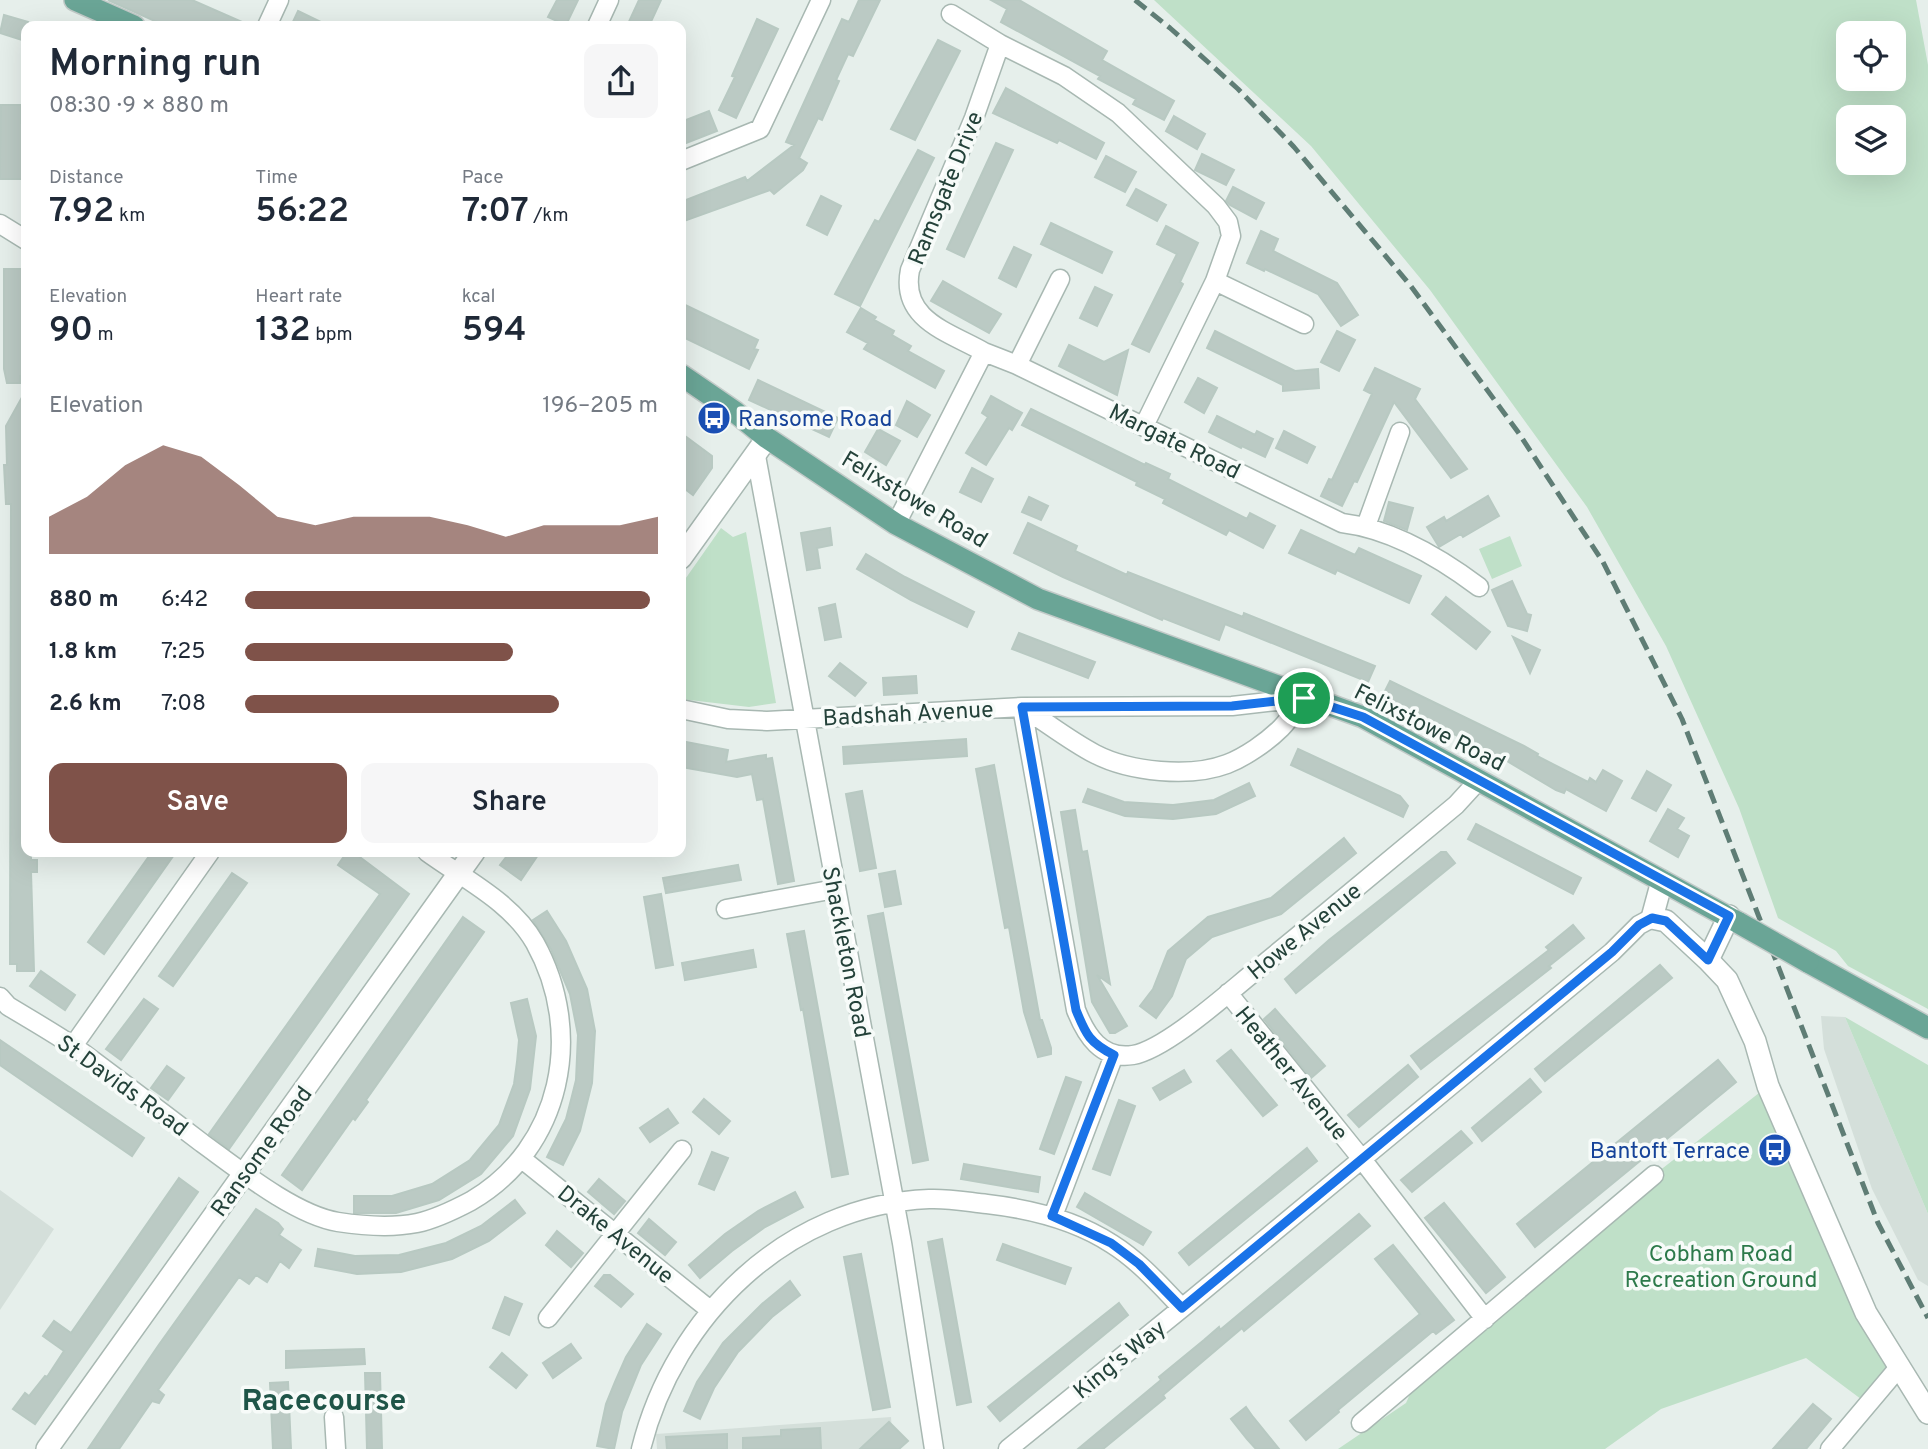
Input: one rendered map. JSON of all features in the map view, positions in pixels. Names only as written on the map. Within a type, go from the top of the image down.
[{"type":"main road","points":[[75,0],[123,21]]},
{"type":"main road","name":"Felixstowe Road","points":[[686,379],[762,447],[896,524],[1038,599],[1304,698],[1363,717],[1928,1028]]},
{"type":"street","points":[[269,21],[279,0]]},
{"type":"street","points":[[599,21],[609,0]]},
{"type":"street","points":[[686,159],[760,129],[821,0]]},
{"type":"street","points":[[951,14],[1000,44],[1064,76],[1118,113],[1216,206],[1228,222],[1231,236],[1215,281],[1144,426]]},
{"type":"street","name":"Ramsgate Drive","points":[[984,352],[922,317],[908,295],[908,283],[910,271],[974,118],[1000,44]]},
{"type":"street","points":[[0,223],[21,237]]},
{"type":"street","points":[[1017,365],[1060,279]]},
{"type":"street","points":[[1215,281],[1304,324]]},
{"type":"street","points":[[896,524],[984,352]]},
{"type":"street","name":"Margate Road","points":[[984,352],[1017,365],[1342,523],[1366,526],[1444,560],[1479,587]]},
{"type":"street","points":[[1366,526],[1400,432]]},
{"type":"street","points":[[686,551],[762,447]]},
{"type":"street","name":"Shackleton Road","points":[[762,447],[803,719],[894,1203],[934,1449]]},
{"type":"street","points":[[1022,707],[1096,754],[1127,766],[1152,771],[1185,772],[1227,764],[1261,744],[1282,727],[1304,698]]},
{"type":"street","name":"Badshah Avenue","points":[[686,710],[728,719],[767,721],[1022,707],[1232,706],[1304,698]]},
{"type":"street","points":[[1022,707],[1076,1010],[1085,1033],[1097,1047],[1114,1055],[1052,1216]]},
{"type":"street","name":"Howe Avenue","points":[[1114,1055],[1133,1055],[1162,1044],[1456,806],[1478,781]]},
{"type":"street","points":[[73,1046],[206,857]]},
{"type":"street","name":"St Davids Road","points":[[0,997],[8,1006],[73,1046],[245,1175],[301,1209],[335,1222],[382,1226],[418,1223],[453,1211],[487,1191],[522,1159],[536,1138],[551,1103],[559,1073],[562,1046],[560,1014],[547,970],[535,943],[520,922],[494,899],[434,857]]},
{"type":"street","name":"Ransome Road","points":[[47,1449],[471,857]]},
{"type":"street","points":[[1662,881],[1652,918],[1666,921],[1727,980],[1749,1029],[1768,1086],[1866,1313],[1928,1413]]},
{"type":"street","points":[[726,909],[835,889]]},
{"type":"street","name":"King's Way","points":[[1008,1449],[1612,952],[1639,925],[1652,918]]},
{"type":"street","points":[[1708,960],[1734,920]]},
{"type":"street","name":"Heather Avenue","points":[[1228,993],[1361,1158],[1485,1319]]},
{"type":"street","points":[[548,1318],[682,1150]]},
{"type":"street","name":"Drake Avenue","points":[[522,1159],[710,1310]]},
{"type":"street","points":[[1362,1423],[1654,1175]]},
{"type":"street","points":[[641,1449],[660,1390],[710,1310],[754,1268],[806,1233],[846,1214],[894,1203],[930,1199],[1005,1206],[1052,1216],[1111,1243],[1139,1264],[1182,1308]]},
{"type":"street","points":[[1830,1449],[1899,1366]]},
{"type":"street","points":[[334,1417],[336,1449]]},
{"type":"shaded area","points":[[1821,1016],[1845,1017],[1928,1214],[1928,1286],[1918,1280],[1872,1189],[1824,1049]]},
{"type":"shaded area","points":[[0,1190],[54,1229],[0,1310]]},
{"type":"shaded area","points":[[891,1417],[893,1449],[657,1449],[656,1434]]},
{"type":"green space","points":[[1154,0],[1916,0],[1928,65],[1928,1009],[1848,966],[1836,951],[1778,918],[1739,808],[1666,646],[1587,507],[1430,290],[1311,146]]},
{"type":"green space","points":[[721,528],[733,537],[746,532],[776,703],[749,707],[686,700],[686,578]]},
{"type":"green space","points":[[1510,536],[1522,566],[1492,579],[1479,549]]},
{"type":"green space","points":[[1845,1017],[1928,1065],[1928,1214]]},
{"type":"green space","name":"Cobham Road Recreation Ground","points":[[1768,1086],[1900,1366],[1869,1405],[1806,1358],[1661,1409],[1605,1449],[1338,1449],[1406,1403],[1414,1385],[1654,1175]]},
{"type":"building","points":[[108,0],[192,0],[240,21],[155,21]]},
{"type":"building","points":[[557,0],[578,0],[568,21],[557,21],[548,17]]},
{"type":"building","points":[[639,0],[661,0],[651,21],[629,21]]},
{"type":"building","points":[[859,0],[880,0],[853,56],[848,54],[822,120],[818,118],[799,158],[807,163],[803,170],[774,194],[770,190],[686,220],[686,200],[745,177],[747,181],[794,145],[786,142],[842,19],[849,22]]},
{"type":"building","points":[[991,0],[1019,0],[1107,51],[1102,60],[1174,101],[1164,120],[1133,104],[1136,99],[1098,79],[1100,76],[1001,22],[1007,9]]},
{"type":"building","points":[[298,11],[319,21],[293,21]]},
{"type":"building","points":[[4,15],[25,21],[21,21],[21,40],[0,33]]},
{"type":"building","points":[[757,19],[778,29],[736,118],[719,110]]},
{"type":"building","points":[[938,40],[960,51],[915,140],[891,129]]},
{"type":"building","points":[[1006,88],[1104,143],[1096,159],[1059,140],[1057,143],[993,113]]},
{"type":"building","points":[[1,105],[21,105],[21,179],[0,179]]},
{"type":"building","points":[[709,111],[717,131],[686,143],[686,120]]},
{"type":"building","points":[[1174,116],[1205,134],[1197,149],[1166,131]]},
{"type":"building","points":[[996,143],[1013,150],[964,257],[947,249]]},
{"type":"building","points":[[918,150],[934,158],[860,306],[835,294],[875,220],[879,222]]},
{"type":"building","points":[[1202,154],[1234,170],[1226,185],[1195,170]]},
{"type":"building","points":[[1106,156],[1136,172],[1125,192],[1095,177]]},
{"type":"building","points":[[1233,187],[1264,203],[1256,219],[1226,201]]},
{"type":"building","points":[[1136,189],[1166,205],[1157,221],[1127,205]]},
{"type":"building","points":[[821,196],[841,206],[827,235],[807,225]]},
{"type":"building","points":[[1051,223],[1112,252],[1102,273],[1041,244]]},
{"type":"building","points":[[1166,226],[1198,243],[1180,282],[1183,284],[1149,352],[1132,344],[1177,254],[1157,244]]},
{"type":"building","points":[[1261,231],[1278,239],[1273,251],[1337,283],[1358,315],[1341,326],[1318,294],[1247,263]]},
{"type":"building","points":[[1014,247],[1031,255],[1016,287],[999,278]]},
{"type":"building","points":[[4,269],[21,269],[20,383],[7,383],[4,369]]},
{"type":"building","points":[[943,281],[1001,314],[989,333],[931,301]]},
{"type":"building","points":[[1095,287],[1112,295],[1097,326],[1080,318]]},
{"type":"building","points":[[686,305],[758,340],[754,349],[758,350],[749,369],[686,338]]},
{"type":"building","points":[[861,308],[876,317],[874,320],[894,331],[892,335],[911,346],[908,351],[944,371],[935,388],[864,349],[868,343],[847,332]]},
{"type":"building","points":[[1215,331],[1295,371],[1318,369],[1319,388],[1283,391],[1283,385],[1207,348]]},
{"type":"building","points":[[1337,331],[1355,340],[1339,371],[1321,362]]},
{"type":"building","points":[[1069,345],[1104,362],[1128,350],[1117,395],[1059,366]]},
{"type":"building","points":[[1375,368],[1420,389],[1415,399],[1467,469],[1451,478],[1394,402],[1357,482],[1354,481],[1342,506],[1321,496],[1329,479],[1332,480],[1372,394],[1364,390]]},
{"type":"building","points":[[1198,378],[1217,388],[1204,413],[1185,402]]},
{"type":"building","points":[[758,380],[838,418],[829,437],[749,400]]},
{"type":"building","points":[[991,396],[1022,413],[1012,430],[1009,428],[986,465],[966,453],[988,417],[982,413]]},
{"type":"building","points":[[21,399],[21,857],[37,860],[37,872],[31,872],[34,971],[17,971],[17,964],[10,964],[11,504],[6,504],[6,426]]},
{"type":"building","points":[[907,401],[930,415],[917,437],[896,425]]},
{"type":"building","points":[[1031,409],[1145,465],[1146,463],[1170,474],[1168,479],[1247,519],[1250,513],[1275,526],[1263,548],[1229,530],[1226,535],[1163,503],[1165,499],[1136,485],[1137,482],[1022,425]]},
{"type":"building","points":[[1217,416],[1255,435],[1257,431],[1273,439],[1265,457],[1209,432]]},
{"type":"building","points":[[878,429],[900,441],[886,465],[865,452]]},
{"type":"building","points":[[1284,431],[1315,447],[1307,463],[1276,448]]},
{"type":"building","points":[[686,437],[712,456],[712,468],[693,495],[686,490]]},
{"type":"building","points":[[972,468],[993,479],[981,502],[960,492]]},
{"type":"building","points":[[1488,496],[1499,516],[1463,537],[1461,534],[1439,547],[1427,527],[1444,517],[1446,521]]},
{"type":"building","points":[[1029,497],[1048,506],[1041,520],[1022,512]]},
{"type":"building","points":[[1389,502],[1413,508],[1407,530],[1384,521]]},
{"type":"building","points":[[1028,523],[1077,546],[1075,551],[1127,575],[1128,572],[1243,617],[1244,613],[1375,666],[1368,682],[1225,624],[1219,640],[1163,618],[1162,620],[1063,577],[1014,553]]},
{"type":"building","points":[[830,528],[832,545],[817,548],[820,568],[807,570],[801,533]]},
{"type":"building","points":[[1301,530],[1355,555],[1359,548],[1421,576],[1409,603],[1337,570],[1335,574],[1289,553]]},
{"type":"building","points":[[866,554],[974,612],[967,627],[911,600],[857,569]]},
{"type":"building","points":[[1512,581],[1527,614],[1531,615],[1527,631],[1508,626],[1492,590]]},
{"type":"building","points":[[1446,597],[1490,632],[1476,649],[1432,614]]},
{"type":"building","points":[[835,604],[841,637],[825,640],[819,608]]},
{"type":"building","points":[[1019,633],[1095,662],[1088,678],[1012,649]]},
{"type":"building","points":[[1513,637],[1540,650],[1530,673]]},
{"type":"building","points":[[840,663],[866,683],[855,696],[829,676]]},
{"type":"building","points":[[916,676],[917,693],[884,695],[883,678]]},
{"type":"building","points":[[1390,681],[1524,746],[1538,754],[1537,756],[1588,782],[1590,778],[1596,782],[1603,770],[1622,781],[1606,811],[1566,789],[1564,793],[1556,790],[1448,731],[1415,716],[1412,722],[1378,705]]},
{"type":"building","points":[[966,739],[967,756],[844,764],[843,747]]},
{"type":"building","points":[[686,742],[728,750],[726,762],[766,755],[766,759],[772,758],[794,881],[778,884],[763,799],[757,800],[752,774],[737,777],[686,768]]},
{"type":"building","points":[[1298,749],[1400,796],[1408,806],[1403,817],[1291,765]]},
{"type":"building","points":[[994,765],[1040,1020],[1051,1048],[1051,1054],[1038,1057],[1024,1012],[1009,927],[1005,928],[976,769]]},
{"type":"building","points":[[1647,771],[1671,785],[1656,811],[1632,798]]},
{"type":"building","points":[[1249,783],[1255,796],[1216,814],[1173,819],[1125,816],[1083,802],[1088,789],[1124,802],[1173,805],[1214,800]]},
{"type":"building","points":[[862,791],[876,868],[860,871],[846,794]]},
{"type":"building","points":[[1668,809],[1684,818],[1677,829],[1689,836],[1678,857],[1650,841]]},
{"type":"building","points":[[1075,810],[1082,852],[1087,851],[1110,984],[1097,975],[1127,1026],[1115,1033],[1110,1033],[1092,1002],[1061,812]]},
{"type":"building","points":[[1476,824],[1581,878],[1573,894],[1468,839]]},
{"type":"building","points":[[1344,838],[1356,853],[1281,914],[1212,937],[1186,959],[1172,996],[1156,1018],[1140,1006],[1153,989],[1168,951],[1208,917],[1271,898]]},
{"type":"building","points":[[1441,852],[1446,852],[1455,863],[1296,993],[1285,979],[1329,940]]},
{"type":"building","points":[[148,857],[172,857],[104,954],[88,942]]},
{"type":"building","points":[[344,857],[360,857],[409,894],[229,1149],[209,1134],[380,894],[338,865]]},
{"type":"building","points":[[506,857],[537,857],[521,880],[500,865]]},
{"type":"building","points":[[738,865],[741,880],[666,893],[663,878]]},
{"type":"building","points":[[895,871],[901,904],[885,907],[879,874]]},
{"type":"building","points":[[232,873],[247,883],[173,986],[159,976]]},
{"type":"building","points":[[661,894],[673,965],[656,968],[644,897]]},
{"type":"building","points":[[547,911],[566,941],[587,989],[595,1031],[592,1083],[580,1131],[563,1165],[547,1157],[566,1119],[571,1100],[576,1080],[578,1035],[570,994],[551,949],[533,920]]},
{"type":"building","points":[[883,913],[928,1160],[913,1163],[868,916]]},
{"type":"building","points":[[463,917],[484,932],[366,1100],[368,1102],[355,1120],[353,1118],[302,1190],[282,1175]]},
{"type":"building","points":[[1573,925],[1584,938],[1549,966],[1551,968],[1421,1069],[1411,1056],[1549,950],[1546,947]]},
{"type":"building","points":[[804,931],[848,1174],[832,1177],[787,934]]},
{"type":"building","points":[[753,950],[756,967],[685,980],[682,963]]},
{"type":"building","points":[[1660,965],[1672,978],[1545,1081],[1535,1069]]},
{"type":"building","points":[[41,971],[75,995],[65,1010],[30,986]]},
{"type":"building","points":[[144,999],[158,1009],[121,1060],[106,1049]]},
{"type":"building","points":[[527,999],[536,1036],[530,1089],[513,1136],[481,1174],[439,1200],[396,1213],[354,1213],[354,1196],[392,1196],[432,1184],[470,1160],[499,1125],[514,1084],[517,1062],[519,1040],[511,1003]]},
{"type":"building","points":[[1275,1009],[1325,1066],[1311,1078],[1264,1019]]},
{"type":"building","points":[[0,1040],[144,1138],[132,1156],[0,1065]]},
{"type":"building","points":[[1231,1050],[1277,1105],[1263,1116],[1217,1061]]},
{"type":"building","points":[[1718,1060],[1736,1082],[1535,1247],[1517,1224]]},
{"type":"building","points":[[1408,1065],[1418,1077],[1359,1127],[1348,1115]]},
{"type":"building","points":[[167,1066],[184,1078],[168,1100],[151,1088]]},
{"type":"building","points":[[1184,1070],[1191,1082],[1160,1100],[1153,1088]]},
{"type":"building","points":[[1066,1077],[1081,1082],[1054,1154],[1040,1149]]},
{"type":"building","points":[[1530,1079],[1541,1092],[1482,1141],[1472,1128]]},
{"type":"building","points":[[704,1099],[730,1121],[719,1134],[693,1112]]},
{"type":"building","points":[[1119,1100],[1135,1106],[1110,1175],[1093,1169]]},
{"type":"building","points":[[668,1109],[678,1123],[650,1142],[640,1128]]},
{"type":"building","points":[[1461,1131],[1472,1143],[1412,1192],[1401,1180]]},
{"type":"building","points":[[1307,1148],[1317,1161],[1189,1265],[1179,1253]]},
{"type":"building","points":[[712,1152],[728,1158],[714,1190],[699,1184]]},
{"type":"building","points":[[964,1164],[1040,1177],[1038,1192],[961,1179]]},
{"type":"building","points":[[179,1178],[198,1192],[35,1424],[13,1409],[25,1393],[29,1396],[45,1376],[47,1377],[64,1351],[43,1336],[54,1321],[71,1333]]},
{"type":"building","points":[[599,1179],[625,1201],[614,1214],[588,1192]]},
{"type":"building","points":[[795,1192],[803,1207],[765,1227],[700,1278],[689,1265],[725,1234],[758,1211]]},
{"type":"building","points":[[1085,1193],[1151,1232],[1143,1245],[1077,1207]]},
{"type":"building","points":[[515,1200],[525,1213],[489,1241],[452,1259],[401,1272],[357,1274],[315,1266],[318,1249],[355,1256],[399,1255],[446,1243],[481,1226]]},
{"type":"building","points":[[1444,1203],[1505,1277],[1486,1293],[1425,1218]]},
{"type":"building","points":[[256,1209],[278,1223],[283,1229],[279,1235],[301,1250],[289,1268],[280,1261],[267,1282],[256,1275],[249,1284],[239,1277],[158,1390],[164,1395],[159,1403],[152,1401],[119,1449],[88,1449],[158,1346]]},
{"type":"building","points":[[1359,1214],[1370,1226],[1244,1331],[1242,1328],[1163,1395],[1165,1398],[1103,1449],[1078,1449],[1161,1380],[1159,1377],[1219,1327],[1220,1330]]},
{"type":"building","points":[[649,1219],[676,1242],[665,1255],[638,1233]]},
{"type":"building","points":[[557,1231],[583,1253],[571,1267],[546,1245]]},
{"type":"building","points":[[942,1239],[971,1402],[957,1405],[928,1242]]},
{"type":"building","points":[[1003,1244],[1071,1268],[1065,1284],[997,1260]]},
{"type":"building","points":[[1393,1245],[1454,1320],[1436,1334],[1433,1331],[1306,1440],[1290,1421],[1420,1314],[1375,1259]]},
{"type":"building","points":[[861,1254],[890,1407],[873,1410],[844,1257]]},
{"type":"building","points":[[604,1275],[610,1275],[633,1294],[621,1307],[595,1286]]},
{"type":"building","points":[[790,1281],[800,1295],[772,1317],[738,1352],[714,1388],[700,1419],[684,1411],[697,1382],[723,1343],[762,1304]]},
{"type":"building","points":[[505,1297],[522,1304],[509,1335],[493,1328]]},
{"type":"building","points":[[1119,1303],[1128,1315],[1000,1421],[988,1407]]},
{"type":"building","points":[[647,1324],[661,1334],[641,1365],[622,1412],[614,1449],[597,1446],[606,1404],[615,1382],[626,1357]]},
{"type":"building","points":[[571,1344],[581,1358],[553,1378],[543,1363]]},
{"type":"building","points":[[364,1349],[365,1364],[286,1368],[286,1351]]},
{"type":"building","points":[[502,1353],[527,1375],[516,1388],[490,1367]]},
{"type":"building","points":[[365,1373],[380,1373],[382,1449],[367,1449]]},
{"type":"building","points":[[288,1382],[291,1449],[273,1449],[270,1383]]},
{"type":"building","points":[[1813,1404],[1831,1419],[1806,1449],[1773,1449]]},
{"type":"building","points":[[1246,1407],[1279,1449],[1256,1449],[1231,1419]]},
{"type":"building","points":[[889,1422],[908,1441],[899,1449],[860,1449]]},
{"type":"building","points":[[820,1428],[821,1449],[743,1449],[743,1438],[781,1436],[781,1430]]},
{"type":"building","points":[[727,1434],[727,1449],[667,1449],[666,1437]]},
{"type":"railway","points":[[1135,0],[1238,89],[1294,147],[1410,285],[1518,432],[1603,562],[1682,719],[1878,1223],[1928,1318]]},
{"type":"place","name":"Ransome Road","points":[[714,418]]},
{"type":"place","name":"Bantoft Terrace","points":[[1775,1150]]},
{"type":"district","name":"Racecourse","points":[[324,1400]]},
{"type":"route","points":[[1304,698],[1363,717],[1729,916],[1708,960],[1666,921],[1652,918],[1639,925],[1612,952],[1182,1308],[1139,1264],[1111,1243],[1052,1216],[1114,1055],[1097,1047],[1085,1033],[1076,1010],[1022,707],[1232,706],[1304,698]]}]
